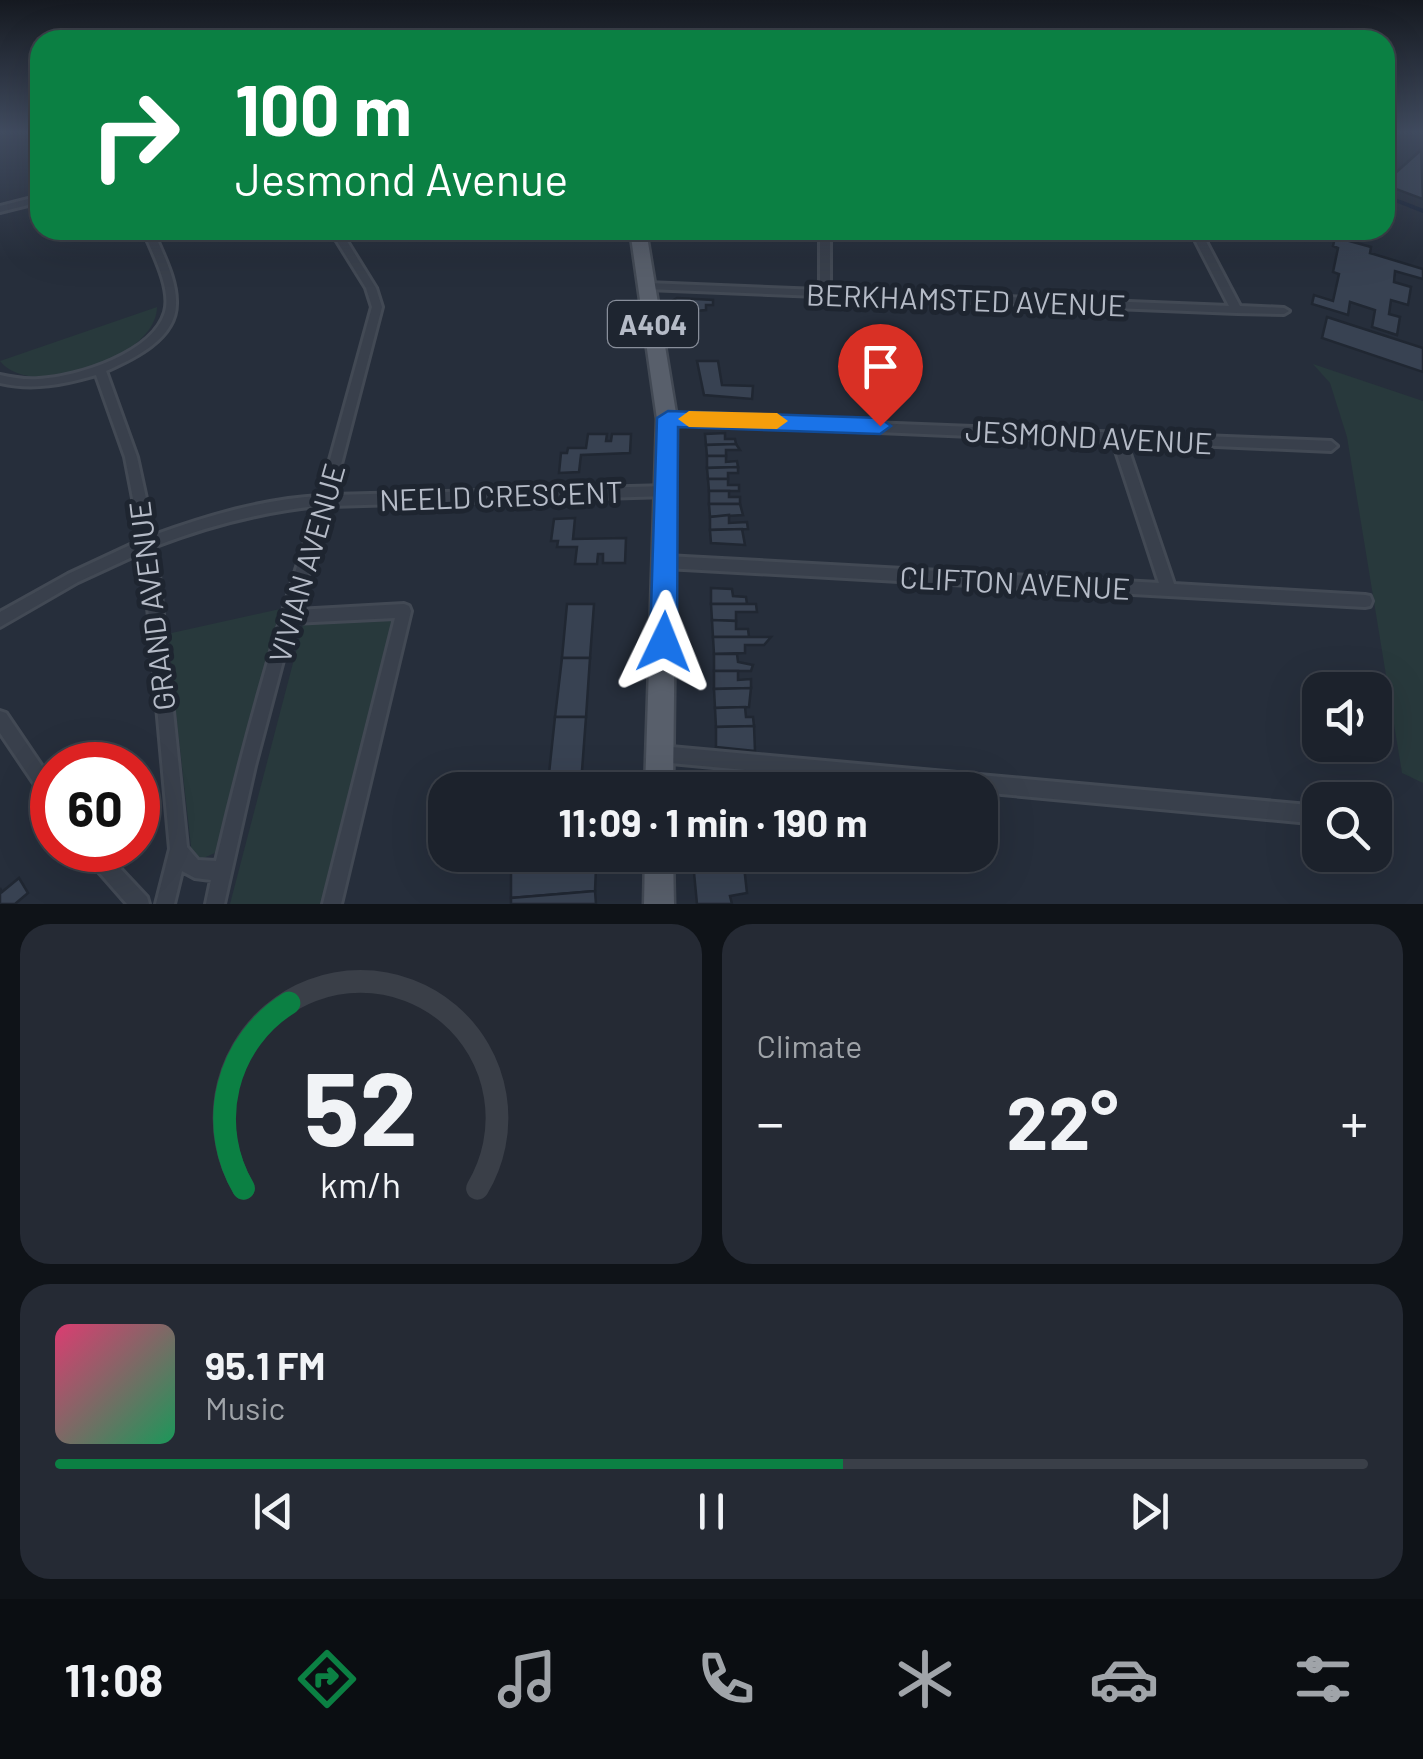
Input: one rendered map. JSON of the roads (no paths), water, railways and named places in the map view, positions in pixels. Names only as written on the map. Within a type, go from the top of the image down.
[{"type":"main road","name":"A404","points":[[640,240],[668,418],[659,772]]},
{"type":"main road","points":[[659,872],[659,904]]},
{"type":"street","points":[[0,210],[30,202]]},
{"type":"street","points":[[0,379],[23,385],[42,384],[100,369],[142,346],[170,313],[168,292],[151,240]]},
{"type":"street","name":"VIVIAN AVENUE","points":[[215,904],[288,617],[326,500],[377,307],[371,288],[341,240]]},
{"type":"street","points":[[825,240],[825,293]]},
{"type":"street","points":[[1200,240],[1237,310]]},
{"type":"street","name":"BERKHAMSTED AVENUE","points":[[647,286],[1284,312]]},
{"type":"street","name":"GRAND AVENUE","points":[[100,369],[131,457],[149,544],[178,848],[165,904]]},
{"type":"street","name":"JESMOND AVENUE","points":[[668,418],[1331,446]]},
{"type":"street","points":[[1118,438],[1169,591]]},
{"type":"street","name":"NEELD CRESCENT","points":[[0,620],[81,574],[149,544],[235,516],[326,500],[668,491]]},
{"type":"street","name":"CLIFTON AVENUE","points":[[666,562],[1365,601]]},
{"type":"street","points":[[288,617],[404,611],[332,904]]},
{"type":"street","points":[[0,719],[30,763]]},
{"type":"street","points":[[659,754],[1302,813]]},
{"type":"street","points":[[178,848],[184,862],[194,870],[223,870]]},
{"type":"street","points":[[111,872],[140,904]]},
{"type":"waterway","points":[[1395,200],[1423,211]]}]
